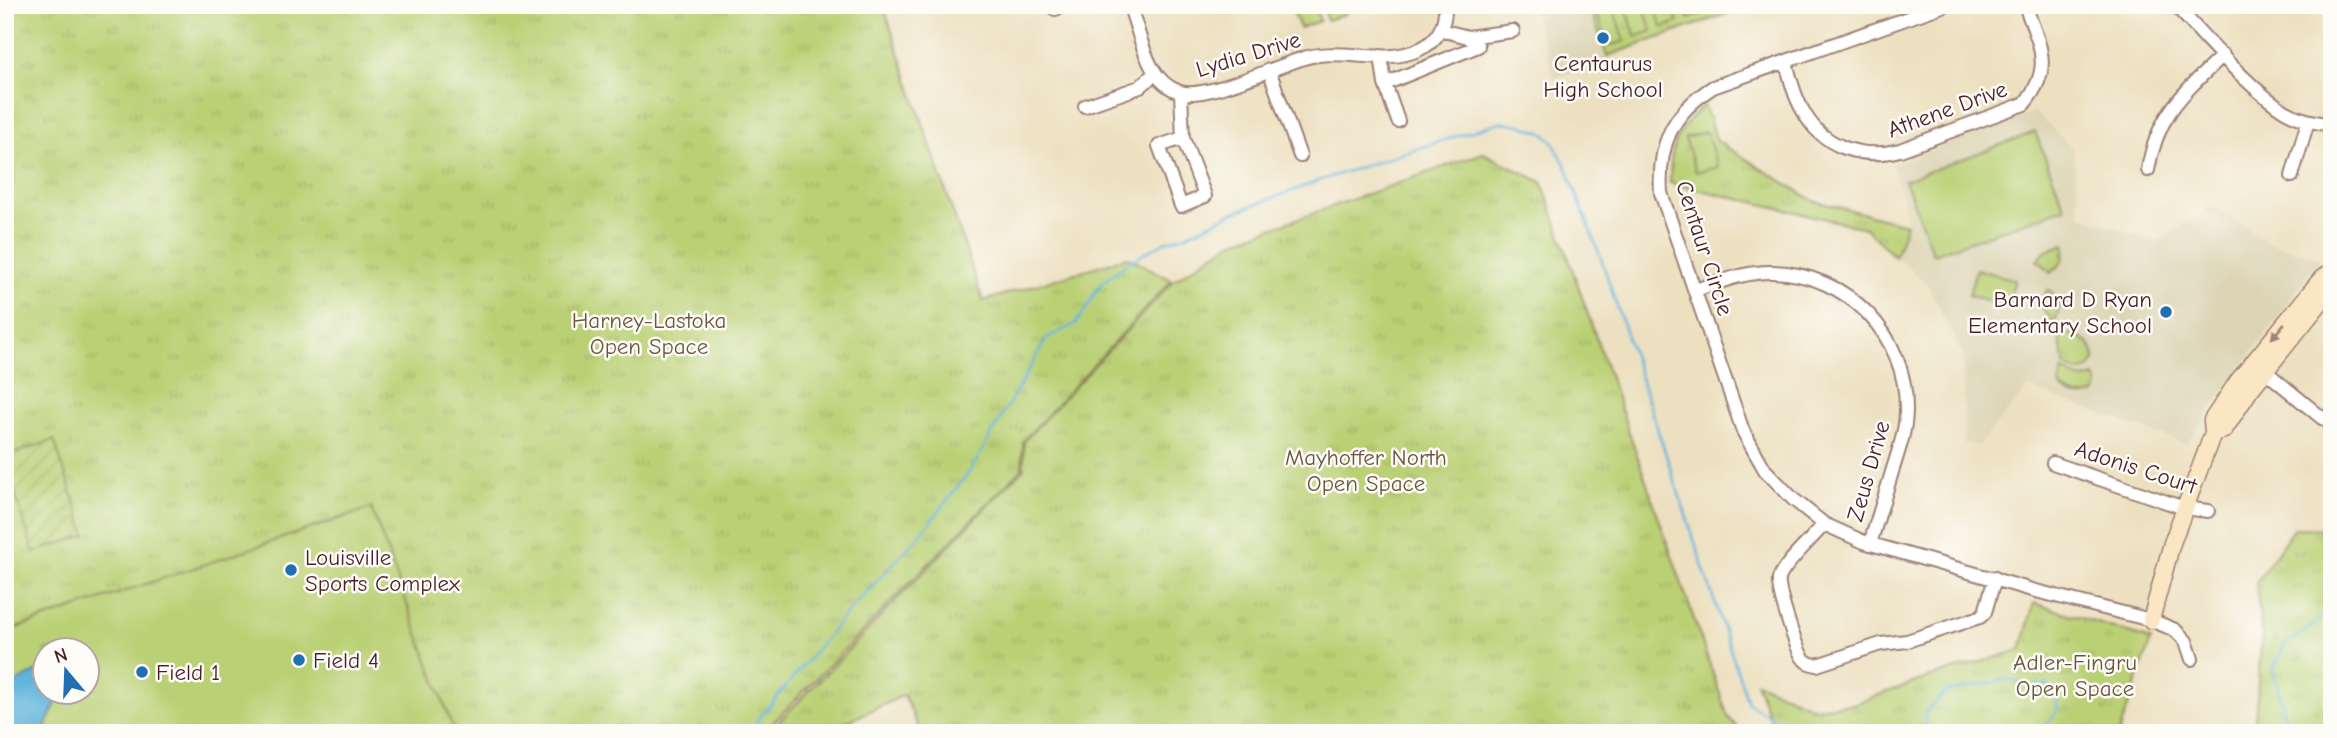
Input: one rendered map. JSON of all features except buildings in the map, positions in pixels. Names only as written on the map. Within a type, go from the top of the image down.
[{"type":"street","points":[[1054,5],[1055,9],[1067,5]]},
{"type":"street","points":[[1086,106],[1140,87],[1154,74],[1132,13],[1132,5]]},
{"type":"street","points":[[1445,5],[1441,30],[1468,37],[1513,31]]},
{"type":"street","name":"Centaur Circle","points":[[1945,5],[1713,87],[1688,106],[1669,132],[1663,148],[1660,170],[1661,193],[1733,404],[1749,442],[1765,470],[1793,499],[1824,524],[1870,544],[2151,620],[2175,630],[2186,641],[2192,659]]},
{"type":"street","name":"Athene Drive","points":[[1786,62],[1802,110],[1814,128],[1829,141],[1843,148],[1863,154],[1884,154],[2024,104],[2037,87],[2042,71],[2042,53],[2025,5]]},
{"type":"street","points":[[2175,5],[2268,99],[2287,112],[2308,121],[2332,125]]},
{"type":"street","name":"Lydia Drive","points":[[1154,74],[1167,86],[1181,93],[1203,92],[1303,58],[1326,53],[1381,56],[1407,54],[1423,48],[1441,30]]},
{"type":"street","points":[[1385,84],[1478,46],[1468,37]]},
{"type":"street","points":[[2148,170],[2152,147],[2165,117],[2176,101],[2222,55]]},
{"type":"street","points":[[1381,56],[1385,84],[1398,121]]},
{"type":"street","points":[[1269,71],[1300,156]]},
{"type":"street","points":[[1181,93],[1183,138],[1205,196],[1181,206],[1159,146],[1183,138]]},
{"type":"street","points":[[2292,176],[2308,121]]},
{"type":"street","points":[[2259,366],[2322,278],[2332,271]]},
{"type":"street","name":"Zeus Drive","points":[[1695,290],[1748,274],[1798,274],[1844,293],[1866,309],[1885,333],[1904,383],[1906,410],[1904,431],[1870,544]]},
{"type":"street","points":[[2151,620],[2172,543],[2213,433],[2213,420],[2332,288]]},
{"type":"street","points":[[2259,366],[2322,418],[2332,423]]},
{"type":"street","name":"Adonis Court","points":[[2053,463],[2184,508],[2208,511]]},
{"type":"street","points":[[1824,524],[1783,570],[1779,580],[1781,597],[1802,657],[1812,664],[1817,665],[1881,643],[1907,641],[1980,617],[1985,612],[1995,579]]},
{"type":"shaded area","name":"Centaurus High School","points":[[1531,5],[1757,5],[1555,78]]},
{"type":"shaded area","points":[[2035,112],[2073,148],[2080,216],[2158,242],[2212,205],[2269,243],[2320,258],[2186,444],[2028,388],[1977,446],[1964,443],[1964,358],[1928,285],[1895,257],[1906,224],[1903,198],[1892,164]]},
{"type":"green space","name":"Harney-Lastoka Open Space","points":[[5,5],[883,5],[983,301],[1128,257],[1172,280],[1023,441],[1022,468],[763,733],[455,733],[371,508],[5,632]]},
{"type":"green space","points":[[1291,5],[1314,5],[1320,21],[1300,28]]},
{"type":"green space","points":[[1322,5],[1342,5],[1346,14],[1327,20]]},
{"type":"green space","points":[[1589,5],[1738,5],[1740,9],[1607,56]]},
{"type":"green space","points":[[1625,5],[1643,5],[1652,31],[1636,37]]},
{"type":"green space","points":[[1654,5],[1672,5],[1678,22],[1662,27]]},
{"type":"green space","points":[[1684,5],[1702,5],[1704,13],[1689,19]]},
{"type":"green space","points":[[1612,6],[1625,41],[1609,46],[1596,12]]},
{"type":"green space","points":[[1704,105],[1717,141],[1814,201],[1906,224],[1895,257],[1865,228],[1670,183],[1671,158],[1676,140],[1686,123]]},
{"type":"green space","points":[[1706,132],[1718,167],[1696,172],[1685,138]]},
{"type":"green space","points":[[2035,132],[2065,208],[1933,254],[1905,180]]},
{"type":"green space","name":"Mayhoffer North Open Space","points":[[1483,153],[1542,182],[1728,717],[1742,733],[921,733],[904,695],[823,733],[768,733],[1024,468],[1024,441],[1173,281],[1232,242]]},
{"type":"green space","points":[[2065,244],[2062,261],[2050,273],[2037,261],[2046,251]]},
{"type":"green space","points":[[1976,269],[2015,280],[2007,306],[1969,295]]},
{"type":"green space","points":[[2048,289],[2059,304],[2054,322],[2039,304]]},
{"type":"green space","points":[[2070,334],[2090,346],[2095,360],[2089,369],[2077,372],[2065,365],[2059,337]]},
{"type":"green space","points":[[2063,370],[2078,378],[2095,377],[2098,384],[2096,393],[2081,396],[2067,392],[2059,385]]},
{"type":"green space","points":[[54,440],[86,535],[34,552],[5,465],[5,456]]},
{"type":"green space","name":"Louisville Sports Complex","points":[[371,508],[455,733],[5,733],[5,632]]},
{"type":"green space","points":[[2294,528],[2332,529],[2332,733],[2242,733],[2255,720],[2262,635],[2256,583]]},
{"type":"green space","name":"Adler-Fingru Open Space","points":[[2034,603],[2151,640],[2119,733],[1775,733],[1756,682],[1814,708],[1853,704],[1933,676],[2021,650]]},
{"type":"water","points":[[32,674],[32,706],[54,706],[43,733],[10,733],[5,721],[5,688]]},
{"type":"waterway","points":[[747,733],[852,607],[921,534],[971,470],[1047,338],[1075,324],[1104,281],[1123,266],[1166,241],[1184,236],[1232,213],[1324,179],[1500,122],[1543,133],[1551,139],[1566,166],[1601,258],[1748,703],[1787,727],[1841,733]]},
{"type":"waterway","points":[[2289,733],[2273,669],[2285,645],[2314,625],[2332,605]]},
{"type":"waterway","points":[[1929,733],[1924,714],[1946,692],[2008,679],[2030,686],[2047,685],[2057,693],[2057,711],[2044,727],[2044,733]]},
{"type":"place","name":"Centaurus High School","points":[[1603,38]]},
{"type":"place","name":"Barnard D Ryan Elementary School","points":[[2166,312]]},
{"type":"place","name":"Louisville Sports Complex","points":[[291,570]]},
{"type":"place","name":"Field 4","points":[[299,660]]},
{"type":"place","name":"Field 1","points":[[142,672]]}]
